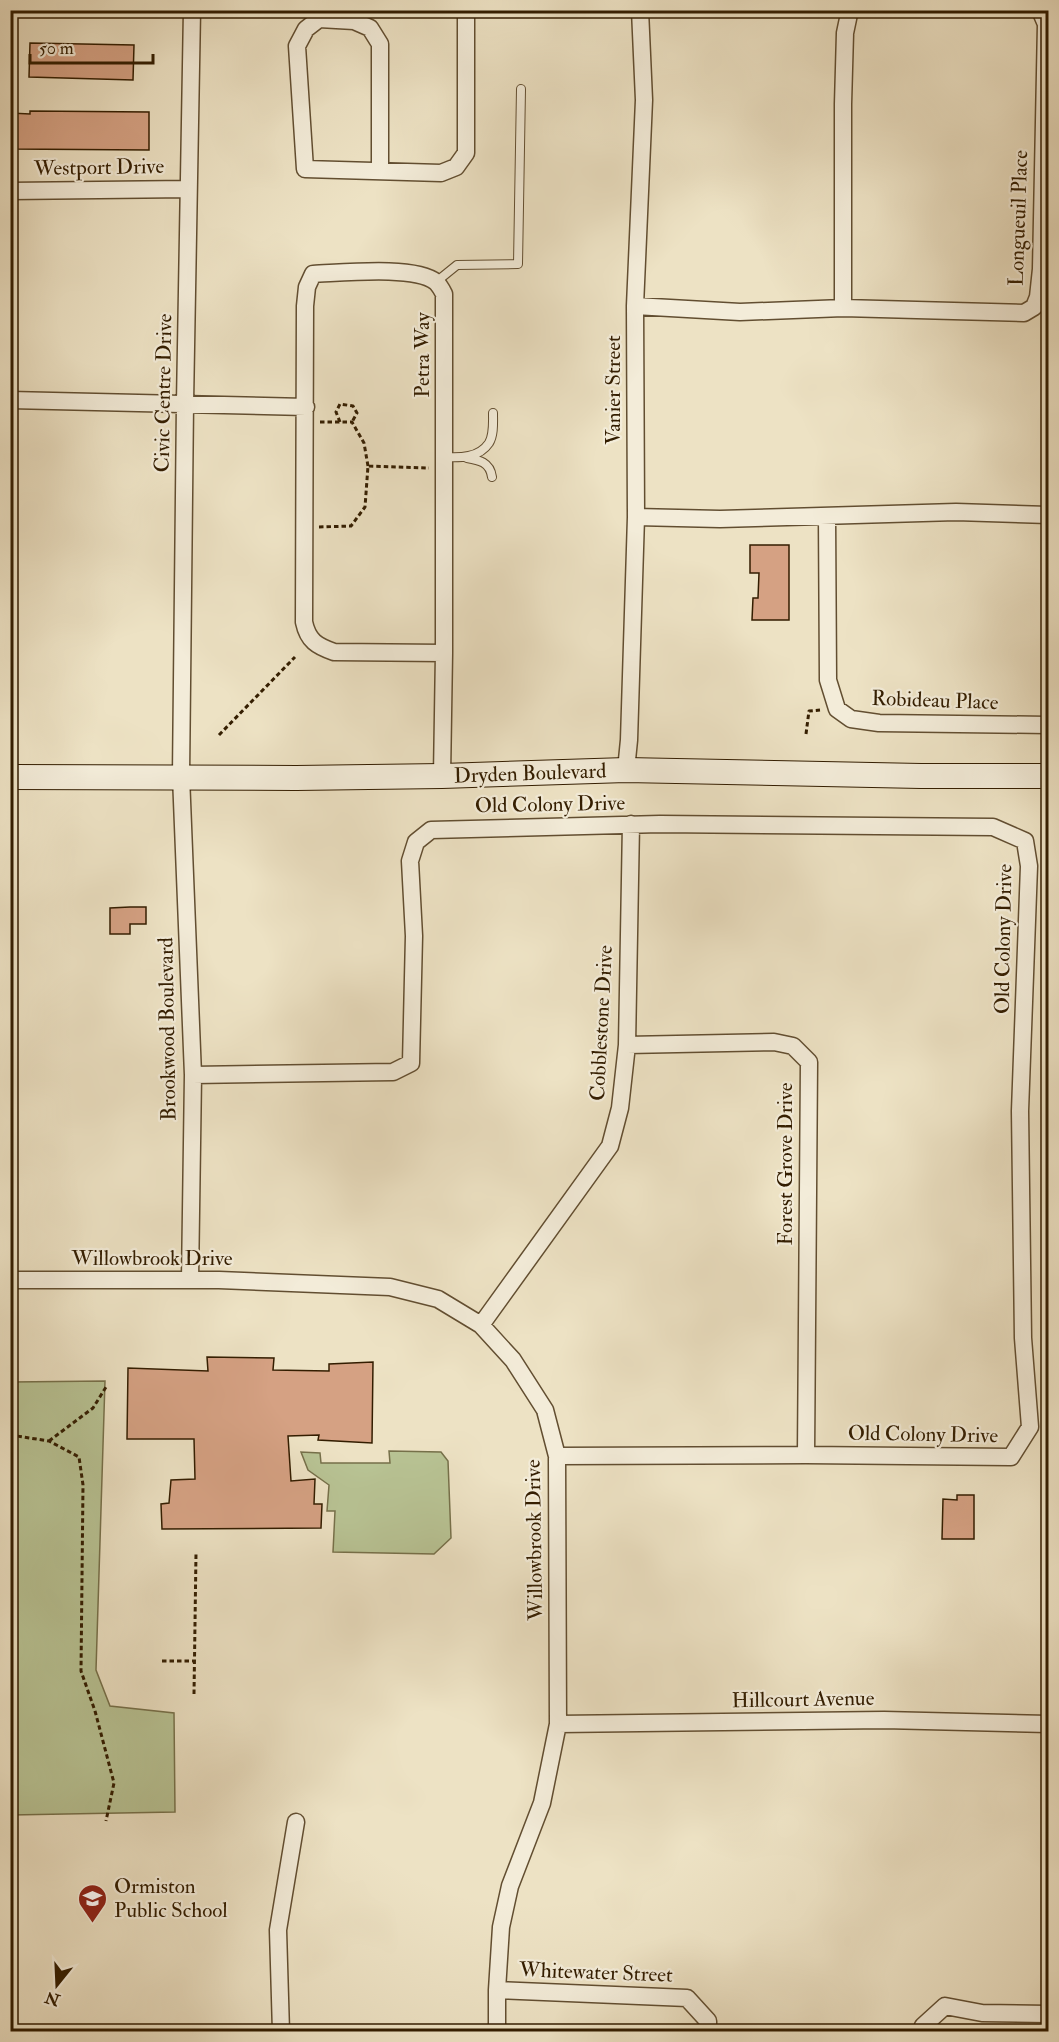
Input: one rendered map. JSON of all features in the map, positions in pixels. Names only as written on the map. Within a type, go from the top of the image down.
[{"type":"street","name":"Civic Centre Drive","points":[[181,776],[192,10]]},
{"type":"street","points":[[380,171],[380,44],[370,28],[354,21],[319,19],[306,29],[297,46],[306,169],[441,173],[456,167],[466,153],[466,10]]},
{"type":"street","name":"Vanier Street","points":[[626,770],[630,728],[636,517],[635,306],[644,100],[639,10]]},
{"type":"street","points":[[843,308],[844,57],[845,33],[849,14],[853,10]]},
{"type":"street","name":"Longueuil Place","points":[[635,306],[740,312],[843,308],[1024,313],[1034,307],[1038,297],[1041,269],[1046,24],[1040,10]]},
{"type":"street","name":"Westport Drive","points":[[10,191],[188,189]]},
{"type":"street","name":"Petra Way","points":[[441,776],[444,653],[444,294],[436,282],[421,275],[402,272],[314,274],[307,287],[305,306],[304,622],[307,634],[319,647],[334,652],[444,653]]},
{"type":"street","points":[[10,400],[185,403],[306,415]]},
{"type":"street","points":[[636,517],[720,519],[956,512],[1048,515]]},
{"type":"street","points":[[827,516],[828,680],[837,709]]},
{"type":"street","name":"Robideau Place","points":[[837,709],[851,719],[879,723],[1048,725]]},
{"type":"street","name":"Dryden Boulevard","points":[[10,777],[296,778],[626,770],[909,776],[1048,776]]},
{"type":"street","name":"Brookwood Boulevard","points":[[181,776],[193,1075],[190,1280]]},
{"type":"street","name":"Old Colony Drive","points":[[193,1075],[393,1072],[411,1063],[414,936],[410,861],[416,843],[431,830],[631,824],[993,827],[1025,841],[1029,866],[1020,1111],[1023,1338],[1029,1427],[1011,1457],[557,1456]]},
{"type":"street","name":"Cobblestone Drive","points":[[481,1325],[609,1146],[620,1108],[627,1045],[631,824]]},
{"type":"street","name":"Forest Grove Drive","points":[[627,1045],[774,1042],[793,1046],[809,1062],[806,1455]]},
{"type":"street","name":"Willowbrook Drive","points":[[10,1280],[190,1280],[390,1287],[438,1299],[481,1325],[513,1360],[545,1410],[557,1456],[558,1724],[542,1803],[510,1886],[501,1927],[497,2031]]},
{"type":"street","name":"Hillcourt Avenue","points":[[558,1724],[884,1720],[1048,1724]]},
{"type":"street","points":[[281,2031],[278,1930],[296,1822]]},
{"type":"street","name":"Whitewater Street","points":[[497,1990],[687,1998],[708,2021],[708,2031]]},
{"type":"street","points":[[923,2031],[922,2026],[945,2006],[982,2013],[1048,2014]]},
{"type":"lane","points":[[436,282],[457,265],[518,264],[521,89]]},
{"type":"lane","points":[[444,463],[466,458],[489,443],[494,413]]},
{"type":"lane","points":[[466,458],[481,460],[491,469],[492,477]]},
{"type":"path","points":[[340,422],[336,412],[340,404],[353,406],[357,413],[352,422]]},
{"type":"path","points":[[306,415],[340,422],[352,422]]},
{"type":"path","points":[[305,528],[351,526],[365,507],[368,465],[364,443],[352,422]]},
{"type":"path","points":[[368,465],[444,463]]},
{"type":"path","points":[[219,735],[295,657]]},
{"type":"path","points":[[806,734],[809,711],[837,709]]},
{"type":"path","points":[[49,1441],[93,1408],[106,1387]]},
{"type":"path","points":[[10,1435],[49,1441],[79,1457],[83,1485],[81,1671],[114,1783],[106,1821]]},
{"type":"path","points":[[194,1694],[196,1553]]},
{"type":"path","points":[[162,1662],[194,1661]]},
{"type":"green space","points":[[105,1381],[96,1670],[110,1706],[174,1713],[175,1812],[11,1815],[11,1382]]},
{"type":"green space","points":[[389,1451],[441,1452],[448,1461],[451,1538],[434,1554],[333,1552],[335,1511],[327,1511],[329,1485],[308,1470],[301,1452],[320,1453],[321,1463],[390,1463]]},
{"type":"building","points":[[30,43],[134,45],[133,80],[29,77]]},
{"type":"building","points":[[30,111],[149,112],[149,150],[10,149],[10,113],[30,114]]},
{"type":"building","points":[[750,545],[789,545],[789,620],[752,620],[753,598],[758,598],[759,573],[750,573]]},
{"type":"building","points":[[146,907],[146,924],[130,924],[130,934],[110,934],[110,908]]},
{"type":"building","points":[[207,1357],[274,1358],[273,1370],[329,1371],[329,1364],[373,1362],[372,1443],[318,1440],[319,1435],[288,1436],[291,1481],[315,1479],[314,1504],[322,1504],[321,1528],[162,1529],[161,1504],[169,1503],[171,1480],[195,1479],[194,1439],[127,1439],[128,1368],[208,1371]]},
{"type":"building","points":[[957,1495],[974,1495],[974,1539],[942,1539],[943,1499],[957,1500]]},
{"type":"place","name":"Ormiston Public School","points":[[93,1924]]}]
